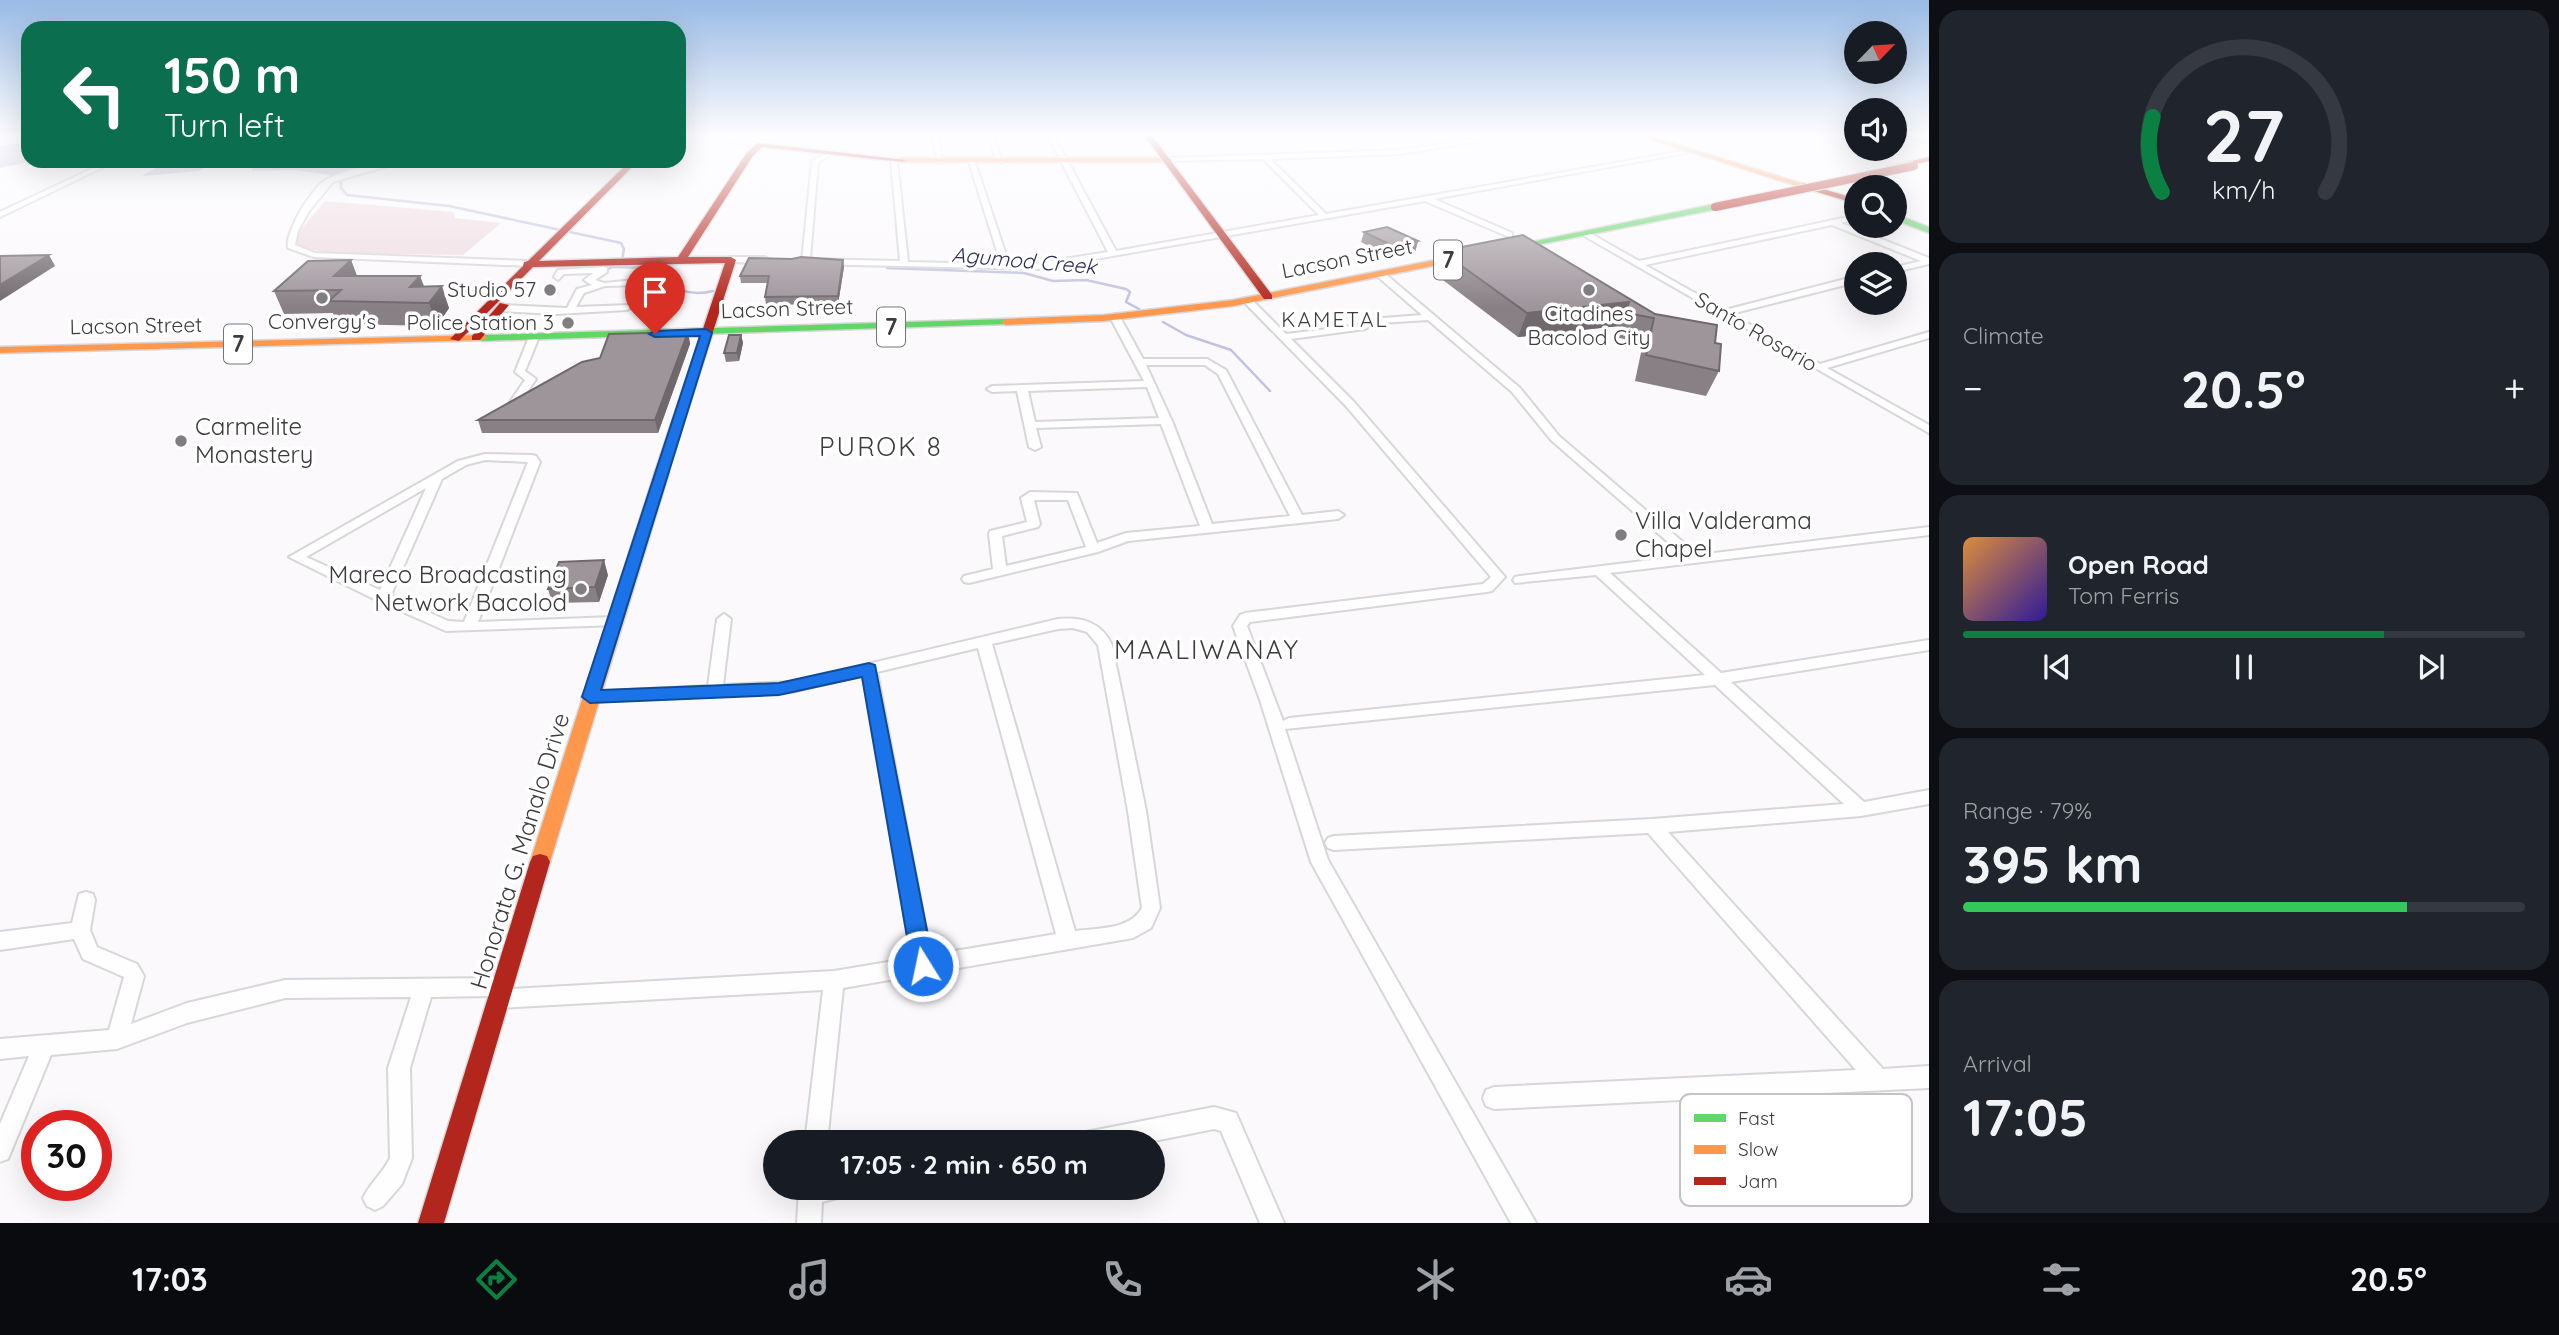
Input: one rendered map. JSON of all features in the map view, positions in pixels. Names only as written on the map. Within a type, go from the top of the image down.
[{"type":"street","points":[[0,215],[46,193]]},
{"type":"street","points":[[316,193],[291,233],[290,246],[322,256],[535,264],[612,260],[781,261]]},
{"type":"street","points":[[455,339],[555,245],[604,193]]},
{"type":"street","points":[[573,227],[612,193]]},
{"type":"street","points":[[681,260],[725,193]]},
{"type":"street","points":[[811,193],[805,260],[809,262],[904,262],[1006,267],[1039,266],[1459,193]]},
{"type":"street","points":[[897,193],[904,262]]},
{"type":"street","points":[[982,193],[1006,267]]},
{"type":"street","points":[[1081,193],[1112,254]]},
{"type":"street","points":[[1191,193],[1268,297]]},
{"type":"street","points":[[1301,193],[1325,217]]},
{"type":"street","name":"Lacson Street","points":[[0,350],[706,333],[1007,324],[1115,317],[1268,297],[1783,193]]},
{"type":"street","name":"Lacson Street","points":[[1649,219],[1690,216],[1785,193]]},
{"type":"street","points":[[1426,199],[1509,235]]},
{"type":"street","points":[[1637,264],[1844,220]]},
{"type":"street","points":[[1832,222],[1929,262]]},
{"type":"street","points":[[1907,222],[1929,230]]},
{"type":"street","name":"Santo Rosario","points":[[1583,233],[1929,430]]},
{"type":"street","name":"Honorata G. Manalo Drive","points":[[431,1223],[613,622],[731,260]]},
{"type":"street","points":[[1907,267],[1929,262]]},
{"type":"street","points":[[476,338],[535,264]]},
{"type":"street","points":[[559,275],[569,278],[584,271],[604,270],[588,280],[604,285]]},
{"type":"street","points":[[1380,274],[1516,390],[1555,438],[1696,559]]},
{"type":"street","points":[[571,307],[580,291],[604,285],[646,282],[645,288]]},
{"type":"street","points":[[1723,313],[1844,282]]},
{"type":"street","points":[[1247,300],[1350,404],[1498,576],[1496,583],[1487,588],[1245,618],[1240,626],[1268,700],[1320,862],[1524,1223]]},
{"type":"street","points":[[501,308],[556,311],[571,307],[627,307]]},
{"type":"street","points":[[1115,317],[1151,384],[1207,528]]},
{"type":"street","points":[[1383,321],[1429,317]]},
{"type":"street","points":[[1285,337],[1365,326]]},
{"type":"street","points":[[1819,367],[1929,335]]},
{"type":"street","points":[[510,409],[531,379],[520,372],[534,337]]},
{"type":"street","points":[[1140,362],[1206,362],[1222,372],[1298,519]]},
{"type":"street","points":[[992,390],[1151,384]]},
{"type":"street","points":[[1022,389],[1035,447]]},
{"type":"street","points":[[1030,425],[1167,421]]},
{"type":"street","points":[[469,627],[534,460],[530,457],[477,458],[437,477],[296,557],[446,626],[469,627],[613,622]]},
{"type":"street","points":[[383,598],[437,477]]},
{"type":"street","points":[[1000,571],[995,534],[1034,524],[1027,498],[1030,496],[1073,496],[1093,548]]},
{"type":"street","points":[[969,579],[1126,537],[1338,515]]},
{"type":"street","points":[[1520,580],[1928,531]]},
{"type":"street","points":[[1600,571],[1861,809]]},
{"type":"street","points":[[715,691],[724,619]]},
{"type":"street","points":[[0,1049],[117,1039],[187,1013],[285,989],[424,988],[501,993],[834,980],[1133,930],[1144,922],[1151,908],[1137,811],[1105,645],[1095,629],[1070,622],[779,689],[590,697]]},
{"type":"street","points":[[984,642],[1068,942]]},
{"type":"street","points":[[1289,724],[1718,679],[1929,645]]},
{"type":"street","points":[[869,669],[923,966]]},
{"type":"street","points":[[1334,843],[1652,827],[1861,809],[1929,797]]},
{"type":"street","points":[[1652,827],[1879,1080]]},
{"type":"street","points":[[86,900],[80,930],[90,953],[133,972],[117,1039]]},
{"type":"street","points":[[0,941],[80,930]]},
{"type":"street","points":[[817,1130],[834,980]]},
{"type":"street","points":[[375,1198],[394,1176],[401,1158],[399,1068],[424,988]]},
{"type":"street","points":[[0,1151],[44,1045]]},
{"type":"street","points":[[1494,1098],[1929,1077]]},
{"type":"street","points":[[1153,1130],[1214,1118],[1228,1121],[1272,1223]]},
{"type":"street","points":[[809,1223],[810,1200]]},
{"type":"shaded area","points":[[325,201],[453,212],[455,218],[501,223],[463,255],[328,253],[297,246],[297,234]]},
{"type":"building","points":[[1387,227],[1418,241],[1393,246],[1364,232]]},
{"type":"building","points":[[1523,235],[1655,314],[1717,325],[1715,343],[1721,344],[1719,371],[1646,355],[1654,318],[1626,313],[1629,302],[1527,313],[1441,251]]},
{"type":"building","points":[[49,255],[0,285],[0,256]]},
{"type":"building","points":[[801,257],[843,260],[838,296],[765,297],[769,276],[740,276],[749,258]]},
{"type":"building","points":[[351,260],[334,276],[420,276],[410,287],[442,286],[429,303],[329,301],[341,290],[274,291],[308,261]]},
{"type":"building","points":[[688,332],[655,420],[478,420],[582,362],[600,358],[609,334]]},
{"type":"building","points":[[729,335],[741,335],[737,353],[724,353]]},
{"type":"building","points":[[604,560],[595,587],[548,589],[559,562]]},
{"type":"waterway","name":"Agumod Creek","points":[[345,193],[449,206],[621,243],[624,249],[622,260],[604,272]]},
{"type":"waterway","name":"Agumod Creek","points":[[612,267],[654,268],[665,281],[679,290],[696,293],[713,291]]},
{"type":"waterway","name":"Agumod Creek","points":[[887,268],[1024,273],[1053,281],[1086,280],[1126,289],[1130,292],[1126,302],[1139,309]]},
{"type":"waterway","name":"Agumod Creek","points":[[1163,322],[1186,335],[1231,350],[1270,391]]},
{"type":"traffic: fast","points":[[1507,248],[1715,207]]},
{"type":"traffic: fast","points":[[1907,222],[1929,230]]},
{"type":"traffic: fast","points":[[482,338],[1006,322]]},
{"type":"traffic: slow","points":[[1006,322],[1104,318],[1233,303],[1465,257]]},
{"type":"traffic: slow","points":[[0,350],[482,338]]},
{"type":"traffic: slow","points":[[540,862],[662,472]]},
{"type":"traffic: jam","points":[[455,339],[602,193]]},
{"type":"traffic: jam","points":[[527,264],[681,260],[725,193]]},
{"type":"traffic: jam","points":[[1191,193],[1268,297]]},
{"type":"traffic: jam","points":[[1715,207],[1783,193]]},
{"type":"traffic: jam","points":[[1829,193],[1844,198]]},
{"type":"traffic: jam","points":[[662,472],[731,260],[681,260]]},
{"type":"traffic: jam","points":[[476,338],[504,305]]},
{"type":"traffic: jam","points":[[431,1223],[540,862]]},
{"type":"place","name":"Studio 57","points":[[550,290]]},
{"type":"place","name":"Citadines Bacolod City","points":[[1589,290]]},
{"type":"place","name":"Convergy's","points":[[322,298]]},
{"type":"place","name":"Police Station 3","points":[[568,323]]},
{"type":"place","name":"Carmelite Monastery","points":[[181,441]]},
{"type":"place","name":"Villa Valderama Chapel","points":[[1621,535]]},
{"type":"place","name":"Mareco Broadcasting Network Bacolod","points":[[581,589]]},
{"type":"district","name":"KAMETAL","points":[[1335,320]]},
{"type":"district","name":"PUROK 8","points":[[881,447]]},
{"type":"district","name":"MAALIWANAY","points":[[1207,650]]},
{"type":"route","points":[[655,334],[706,333],[590,697],[679,691],[779,689],[869,669],[923,966]]}]
